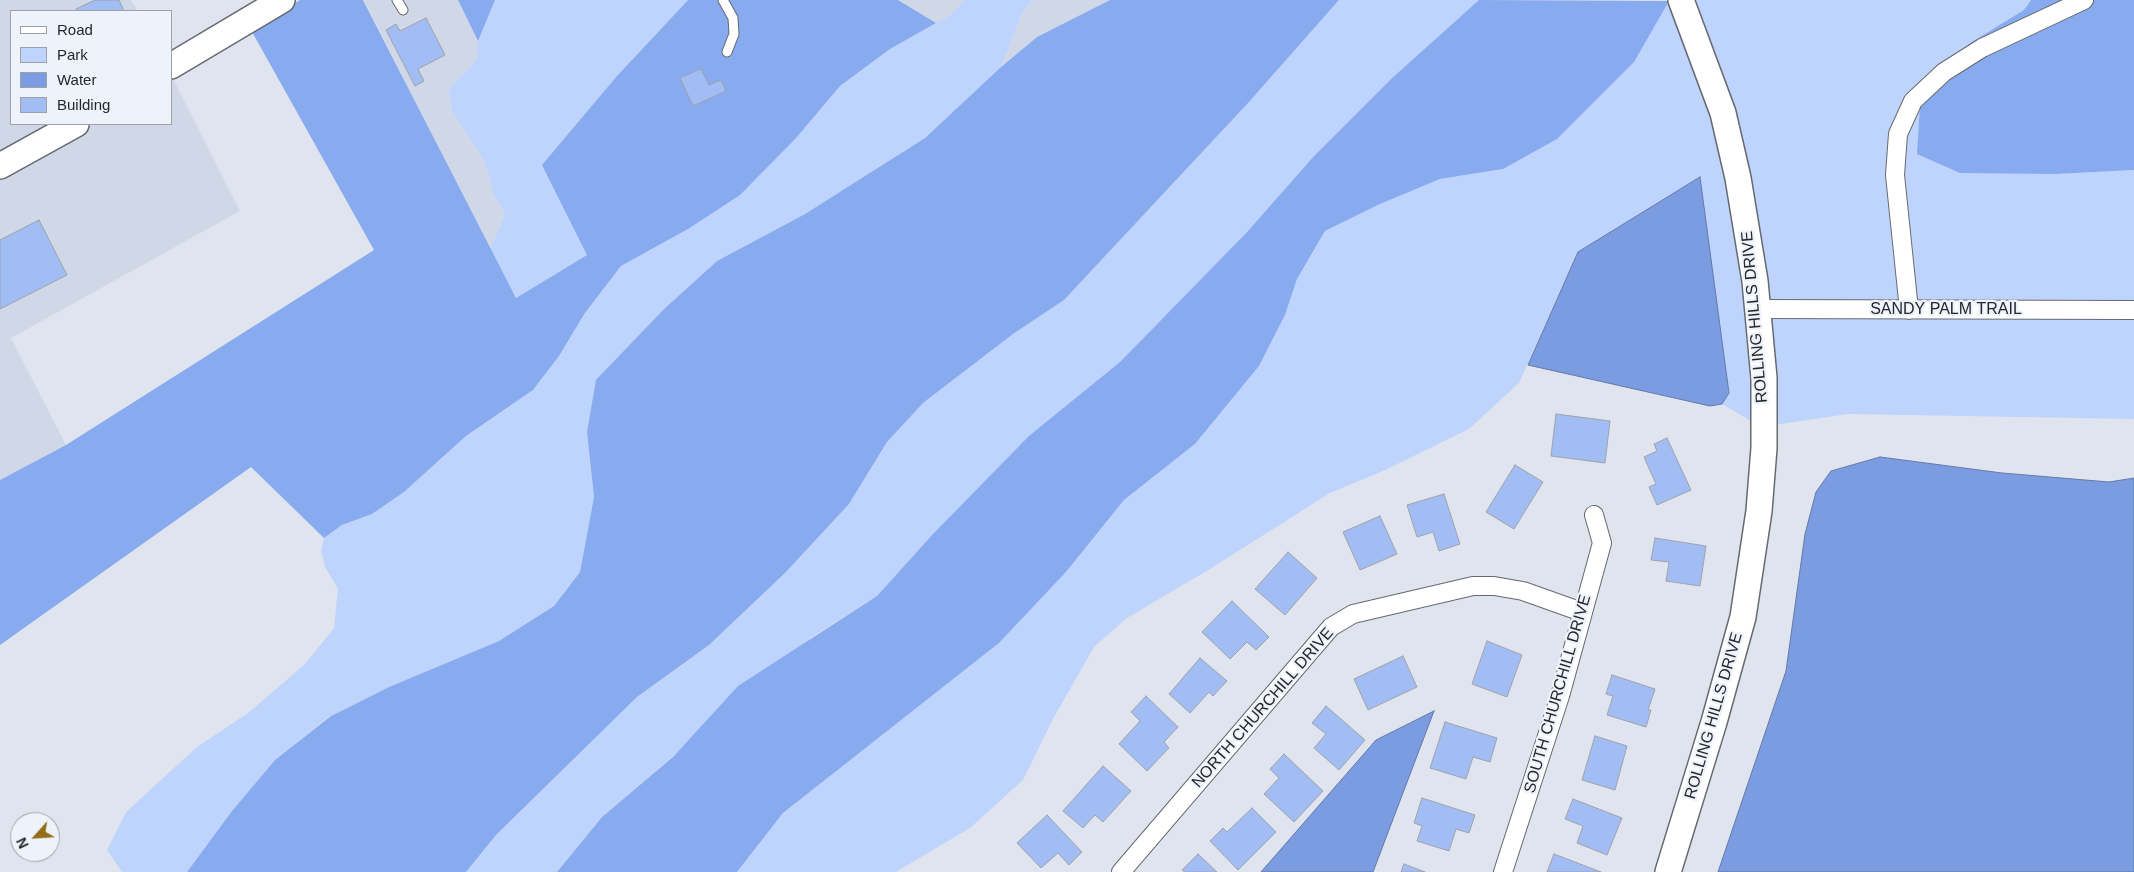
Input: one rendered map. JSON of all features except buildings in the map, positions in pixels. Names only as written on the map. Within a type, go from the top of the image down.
[{"type":"street","points":[[172,65],[282,0]]},
{"type":"street","name":"ROLLING HILLS DRIVE","points":[[1668,872],[1714,722],[1743,617],[1759,511],[1764,448],[1764,378],[1749,236],[1723,113],[1681,0]]},
{"type":"street","points":[[1910,310],[1895,175],[1898,134],[1913,101],[1944,72],[1982,48],[2084,0]]},
{"type":"street","points":[[0,166],[74,125]]},
{"type":"street","name":"SANDY PALM TRAIL","points":[[1758,310],[2134,310]]},
{"type":"street","name":"SOUTH CHURCHILL DRIVE","points":[[1503,872],[1560,696],[1602,543],[1594,514]]},
{"type":"street","name":"NORTH CHURCHILL DRIVE","points":[[1121,872],[1331,627],[1353,614],[1473,586],[1494,586],[1524,591],[1582,612]]},
{"type":"lane","points":[[397,0],[403,10]]},
{"type":"lane","points":[[723,0],[733,18],[734,34],[727,52]]},
{"type":"shaded area","points":[[0,0],[131,0],[137,10],[10,10],[10,125],[56,125],[0,156]]},
{"type":"shaded area","points":[[300,0],[363,0],[516,298],[587,255],[542,165],[617,76],[688,0],[898,0],[936,23],[890,49],[840,86],[797,137],[740,195],[688,229],[621,266],[585,313],[559,356],[533,390],[466,436],[404,492],[372,514],[342,525],[324,538],[251,467],[0,645],[0,480],[66,445],[374,250],[251,30]]},
{"type":"shaded area","points":[[364,0],[458,0],[478,41],[477,59],[449,89],[452,111],[485,162],[493,193],[505,214],[490,249]]},
{"type":"shaded area","points":[[458,0],[495,0],[478,41]]},
{"type":"shaded area","points":[[898,0],[965,0],[950,15],[936,23]]},
{"type":"shaded area","points":[[1033,0],[1110,0],[1037,37],[1001,67],[1023,11]]},
{"type":"shaded area","points":[[1110,0],[1339,0],[1249,102],[1064,300],[1013,334],[923,403],[887,442],[849,504],[785,573],[709,645],[637,697],[496,835],[466,872],[187,872],[232,811],[275,760],[331,716],[389,687],[499,641],[554,606],[580,572],[594,497],[587,432],[596,380],[664,309],[717,261],[805,214],[925,138],[1001,67],[1037,37]]},
{"type":"shaded area","points":[[1479,0],[1669,1],[1634,62],[1557,139],[1503,169],[1440,179],[1380,204],[1325,231],[1297,279],[1285,315],[1259,366],[1195,444],[1124,500],[1066,572],[999,643],[783,813],[737,872],[557,872],[602,817],[674,756],[738,686],[877,596],[932,535],[1029,436],[1120,362],[1248,231],[1314,156],[1391,79]]},
{"type":"shaded area","points":[[2031,0],[2134,0],[2134,170],[2056,174],[1960,173],[1917,154],[1921,88],[1970,43],[2024,10]]},
{"type":"shaded area","points":[[172,77],[240,211],[11,338],[66,445],[0,480],[0,177],[92,125],[172,125]]},
{"type":"green space","points":[[495,0],[688,0],[617,76],[583,118],[587,255],[516,298],[490,249],[505,214],[493,193],[485,162],[452,111],[449,89],[477,59],[478,40]]},
{"type":"green space","points":[[965,0],[1033,0],[1023,11],[1001,67],[925,138],[805,214],[717,261],[664,309],[597,380],[587,432],[594,497],[580,572],[554,606],[499,641],[389,687],[330,716],[275,760],[232,811],[187,872],[122,872],[107,850],[126,812],[197,747],[248,713],[305,664],[334,628],[338,589],[325,567],[321,550],[324,538],[342,525],[372,514],[404,492],[466,436],[533,390],[559,356],[585,313],[621,266],[688,229],[797,137],[840,86],[890,49],[950,15]]},
{"type":"green space","points":[[1339,0],[1479,0],[1391,79],[1314,156],[1248,231],[1120,362],[1029,437],[932,535],[877,596],[812,637],[602,817],[557,872],[466,872],[496,835],[637,697],[709,645],[785,573],[849,504],[887,442],[923,403],[1013,334],[1064,300],[1249,102]]},
{"type":"green space","points":[[1692,0],[2031,0],[2024,10],[1970,43],[2056,174],[2134,170],[2134,419],[1848,414],[1774,425]]},
{"type":"green space","points":[[1669,1],[1713,116],[1739,238],[1753,379],[1754,423],[1722,404],[1729,393],[1700,178],[1578,252],[1519,383],[1469,429],[1383,471],[1330,493],[1210,569],[1127,618],[1094,647],[1053,719],[1023,780],[970,828],[896,872],[737,872],[783,813],[999,643],[1066,572],[1124,500],[1195,444],[1259,366],[1285,315],[1297,279],[1325,231],[1380,204],[1440,179],[1503,169]]},
{"type":"water","points":[[1700,177],[1729,393],[1722,404],[1710,406],[1528,365],[1578,252]]},
{"type":"water","points":[[1880,457],[2002,473],[2109,482],[2134,478],[2134,872],[1718,872],[1786,671],[1805,534],[1816,492],[1831,471]]},
{"type":"water","points":[[1434,711],[1373,872],[1261,872],[1376,740]]}]
